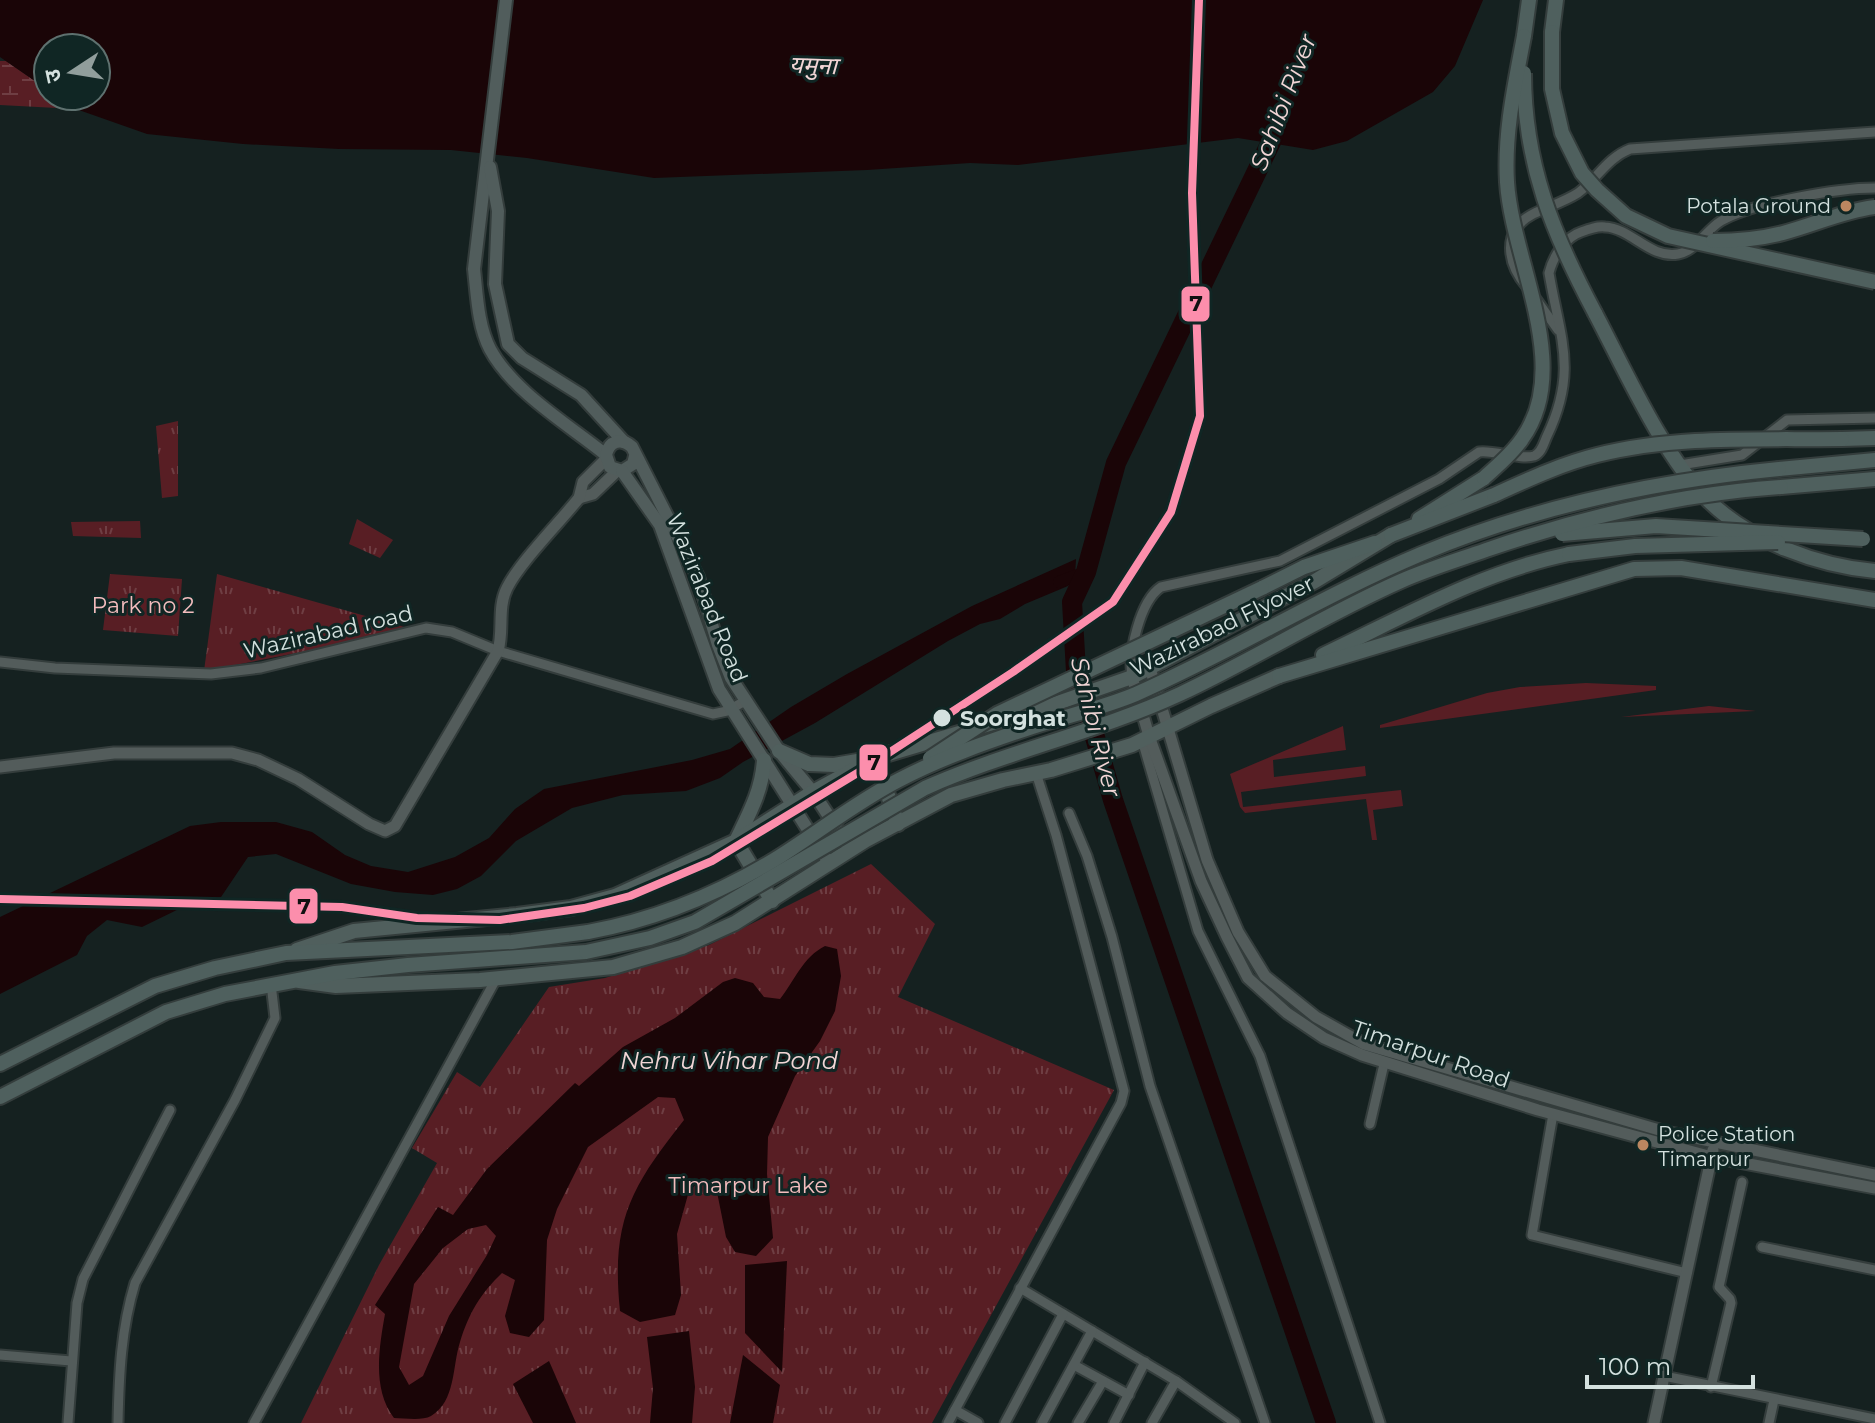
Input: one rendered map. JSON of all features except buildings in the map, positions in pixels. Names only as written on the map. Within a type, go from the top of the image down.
[{"type":"highway","points":[[1391,535],[1484,478],[1523,438],[1537,410],[1541,393],[1541,344],[1513,225],[1507,181],[1512,103],[1529,0]]},
{"type":"highway","points":[[1556,0],[1552,32],[1555,111],[1562,133],[1582,173],[1626,216],[1685,241],[1875,282]]},
{"type":"highway","points":[[1524,36],[1524,88],[1529,135],[1540,187],[1559,242],[1639,398],[1680,465],[1709,501],[1738,524],[1760,536],[1837,565],[1875,571]]},
{"type":"highway","points":[[1685,241],[1730,241],[1766,236],[1875,207]]},
{"type":"highway","points":[[1391,535],[1547,471],[1620,450],[1696,441],[1875,438]]},
{"type":"highway","name":"Wazirabad Flyover","points":[[0,1064],[155,986],[215,968],[286,953],[512,942],[588,932],[665,912],[721,889],[776,859],[897,781],[989,742],[1127,698],[1424,553],[1554,508],[1632,488],[1704,477],[1875,460]]},
{"type":"highway","name":"Wazirabad Flyover","points":[[0,1097],[166,1012],[225,994],[340,972],[586,952],[650,938],[695,922],[925,788],[1178,695],[1402,581],[1510,542],[1659,502],[1732,490],[1875,479]]},
{"type":"highway","points":[[1510,542],[1598,529],[1656,526],[1869,540]]},
{"type":"highway","points":[[1279,676],[1480,581],[1511,569],[1569,554],[1635,546],[1869,540]]},
{"type":"highway","points":[[897,781],[997,714],[1304,567],[1375,543]]},
{"type":"highway","points":[[1279,676],[1634,569],[1681,568],[1875,600]]},
{"type":"main road","points":[[489,160],[498,211],[495,284],[508,344],[522,358],[581,395],[632,447],[635,456],[633,464],[620,471],[610,467],[606,457],[551,414],[500,364],[489,347],[479,314],[474,269],[506,0]]},
{"type":"main road","points":[[606,457],[612,444],[624,442]]},
{"type":"main road","name":"Wazirabad Road","points":[[635,456],[698,577],[731,678],[779,751],[813,792],[851,850]]},
{"type":"main road","name":"Wazirabad Road","points":[[620,471],[660,525],[684,584],[709,665],[734,713],[829,863]]},
{"type":"main road","points":[[779,751],[809,764],[834,765],[875,758],[1105,687],[1150,668],[1315,581],[1391,535]]},
{"type":"main road","points":[[295,980],[336,986],[496,979],[613,967],[682,947],[735,923],[829,863],[951,795],[1044,772],[1141,741],[1279,676]]},
{"type":"main road","points":[[930,741],[951,795]]},
{"type":"main road","points":[[286,953],[354,931],[571,908],[615,896],[736,841],[813,792],[875,758]]},
{"type":"main road","points":[[875,758],[898,824]]},
{"type":"main road","points":[[736,841],[763,779],[764,760]]},
{"type":"main road","points":[[736,841],[772,901]]},
{"type":"street","points":[[1560,334],[1515,273],[1508,251],[1509,243],[1524,220],[1579,192],[1621,153],[1640,148],[1875,132]]},
{"type":"street","points":[[1132,677],[1132,652],[1142,616],[1148,601],[1161,587],[1280,561],[1439,479],[1479,452],[1536,455],[1559,411],[1563,395],[1565,356],[1549,273],[1550,265],[1571,235],[1609,227],[1656,251],[1673,255],[1688,250],[1715,225],[1733,216],[1820,193],[1875,188]]},
{"type":"street","points":[[1680,465],[1742,455],[1787,420],[1875,418]]},
{"type":"street","points":[[0,767],[114,753],[232,753],[258,760],[298,779],[369,824],[385,831],[395,826],[498,651],[502,636],[500,615],[507,588],[579,498],[583,482],[606,457]]},
{"type":"street","points":[[579,498],[593,494],[620,471]]},
{"type":"street","name":"Wazirabad road","points":[[0,662],[55,668],[211,674],[261,668],[426,628],[452,632],[498,651],[713,714],[734,713],[747,704]]},
{"type":"street","name":"Timarpur Road","points":[[1150,668],[1207,860],[1238,932],[1265,976],[1332,1027],[1364,1044],[1666,1132],[1875,1175]]},
{"type":"street","name":"Timarpur Road","points":[[1132,677],[1141,741],[1201,881],[1248,978],[1287,1013],[1324,1038],[1384,1064],[1712,1157],[1875,1188]]},
{"type":"street","points":[[1141,741],[1198,931],[1260,1056],[1380,1423]]},
{"type":"street","points":[[948,1423],[1121,1103],[1124,1091],[1044,772]]},
{"type":"street","points":[[1069,813],[1087,856],[1112,937],[1150,1086],[1265,1423]]},
{"type":"street","points":[[254,1423],[496,979]]},
{"type":"street","points":[[118,1423],[123,1335],[135,1283],[235,1100],[275,1018],[271,984]]},
{"type":"street","points":[[1370,1124],[1384,1064]]},
{"type":"street","points":[[68,1423],[77,1303],[83,1279],[170,1110]]},
{"type":"street","points":[[1553,1114],[1532,1235],[1687,1273]]},
{"type":"street","points":[[1654,1423],[1714,1143]]},
{"type":"street","points":[[1711,1387],[1731,1303],[1719,1287],[1742,1182]]},
{"type":"street","points":[[1762,1247],[1875,1270]]},
{"type":"street","points":[[1020,1288],[1176,1381],[1235,1423]]},
{"type":"street","points":[[1005,1423],[1063,1314]]},
{"type":"street","points":[[1042,1423],[1092,1331]]},
{"type":"street","points":[[0,1355],[71,1361]]},
{"type":"street","points":[[1114,1423],[1145,1362]]},
{"type":"street","points":[[1074,1365],[1129,1395]]},
{"type":"street","points":[[1664,1376],[1872,1420]]},
{"type":"street","points":[[1078,1423],[1103,1381]]},
{"type":"street","points":[[1152,1423],[1176,1381]]},
{"type":"street","points":[[1769,1423],[1774,1400]]},
{"type":"street","points":[[955,1410],[978,1423]]},
{"type":"green space","points":[[0,61],[6,61],[32,79],[32,107],[0,105]]},
{"type":"green space","points":[[178,421],[178,496],[162,498],[156,426]]},
{"type":"green space","points":[[357,519],[393,540],[380,558],[349,544]]},
{"type":"green space","points":[[140,521],[141,538],[73,536],[71,522]]},
{"type":"green space","name":"Park no 2","points":[[110,574],[182,579],[178,636],[103,630]]},
{"type":"green space","points":[[217,574],[415,630],[204,671]]},
{"type":"green space","points":[[1586,683],[1656,686],[1656,690],[1380,728],[1380,725],[1487,693],[1520,687]]},
{"type":"green space","points":[[1709,706],[1756,711],[1621,717]]},
{"type":"green space","points":[[1343,726],[1346,750],[1273,760],[1274,777],[1365,766],[1366,776],[1241,792],[1243,807],[1401,790],[1403,806],[1373,810],[1377,840],[1372,840],[1366,799],[1245,813],[1240,807],[1230,774]]},
{"type":"green space","name":"Timarpur Lake","points":[[871,864],[935,924],[898,997],[1114,1090],[932,1423],[301,1423],[379,1265],[437,1163],[412,1148],[457,1072],[480,1087],[549,987],[605,978],[709,945]]},
{"type":"water","name":"यमुना","points":[[0,0],[1483,0],[1455,66],[1433,92],[1347,141],[1313,150],[1238,138],[1018,165],[970,163],[654,178],[527,158],[451,150],[243,144],[147,134],[85,112],[112,112],[112,32],[32,32],[32,79],[0,57]]},
{"type":"water","points":[[1076,559],[1075,576],[1068,586],[948,641],[720,778],[686,791],[623,795],[572,808],[516,841],[481,876],[457,889],[433,895],[395,892],[351,884],[276,854],[248,857],[221,897],[183,907],[142,927],[107,920],[87,936],[77,955],[0,994],[0,917],[190,826],[221,822],[276,822],[312,832],[345,855],[371,866],[408,872],[455,857],[489,838],[515,809],[544,789],[692,760],[730,749],[791,707],[847,674],[972,606]]},
{"type":"water","name":"Nehru Vihar Pond","points":[[825,946],[837,949],[841,976],[835,1011],[820,1041],[795,1076],[768,1137],[767,1174],[773,1238],[756,1256],[735,1252],[726,1237],[715,1182],[703,1178],[689,1191],[677,1234],[681,1295],[675,1315],[640,1322],[620,1311],[619,1253],[628,1208],[650,1166],[684,1120],[675,1098],[658,1097],[588,1147],[557,1209],[547,1240],[544,1320],[529,1337],[510,1333],[505,1316],[515,1280],[502,1273],[481,1296],[467,1322],[445,1402],[431,1416],[394,1418],[382,1394],[380,1381],[379,1354],[385,1314],[375,1305],[438,1207],[453,1215],[487,1169],[575,1083],[579,1086],[623,1047],[675,1018],[723,982],[735,978],[753,983],[764,997],[780,999],[817,951]],"holes":[[[486,1225],[496,1236],[449,1316],[423,1376],[409,1385],[399,1367],[414,1284],[443,1248],[468,1229]]]},
{"type":"water","points":[[787,1261],[782,1372],[745,1333],[745,1265]]},
{"type":"water","points":[[689,1331],[695,1387],[692,1423],[650,1423],[653,1388],[647,1337]]},
{"type":"water","points":[[743,1355],[780,1385],[773,1423],[730,1423]]},
{"type":"water","points":[[549,1361],[576,1423],[533,1423],[513,1384]]},
{"type":"waterway","name":"Sahibi River","points":[[1279,119],[1271,142],[1116,463],[1086,572],[1072,602],[1076,671],[1113,800],[1326,1423]]},
{"type":"waterway","points":[[1059,582],[1086,572]]},
{"type":"transit line","name":"7","points":[[0,899],[342,907],[417,918],[500,920],[584,908],[630,896],[712,861],[864,769],[1013,672],[1113,602],[1171,512],[1200,416],[1192,193],[1199,0]]},
{"type":"place","name":"Potala Ground","points":[[1846,206]]},
{"type":"place","name":"Soorghat","points":[[942,718]]},
{"type":"place","name":"Police Station Timarpur","points":[[1643,1145]]}]
